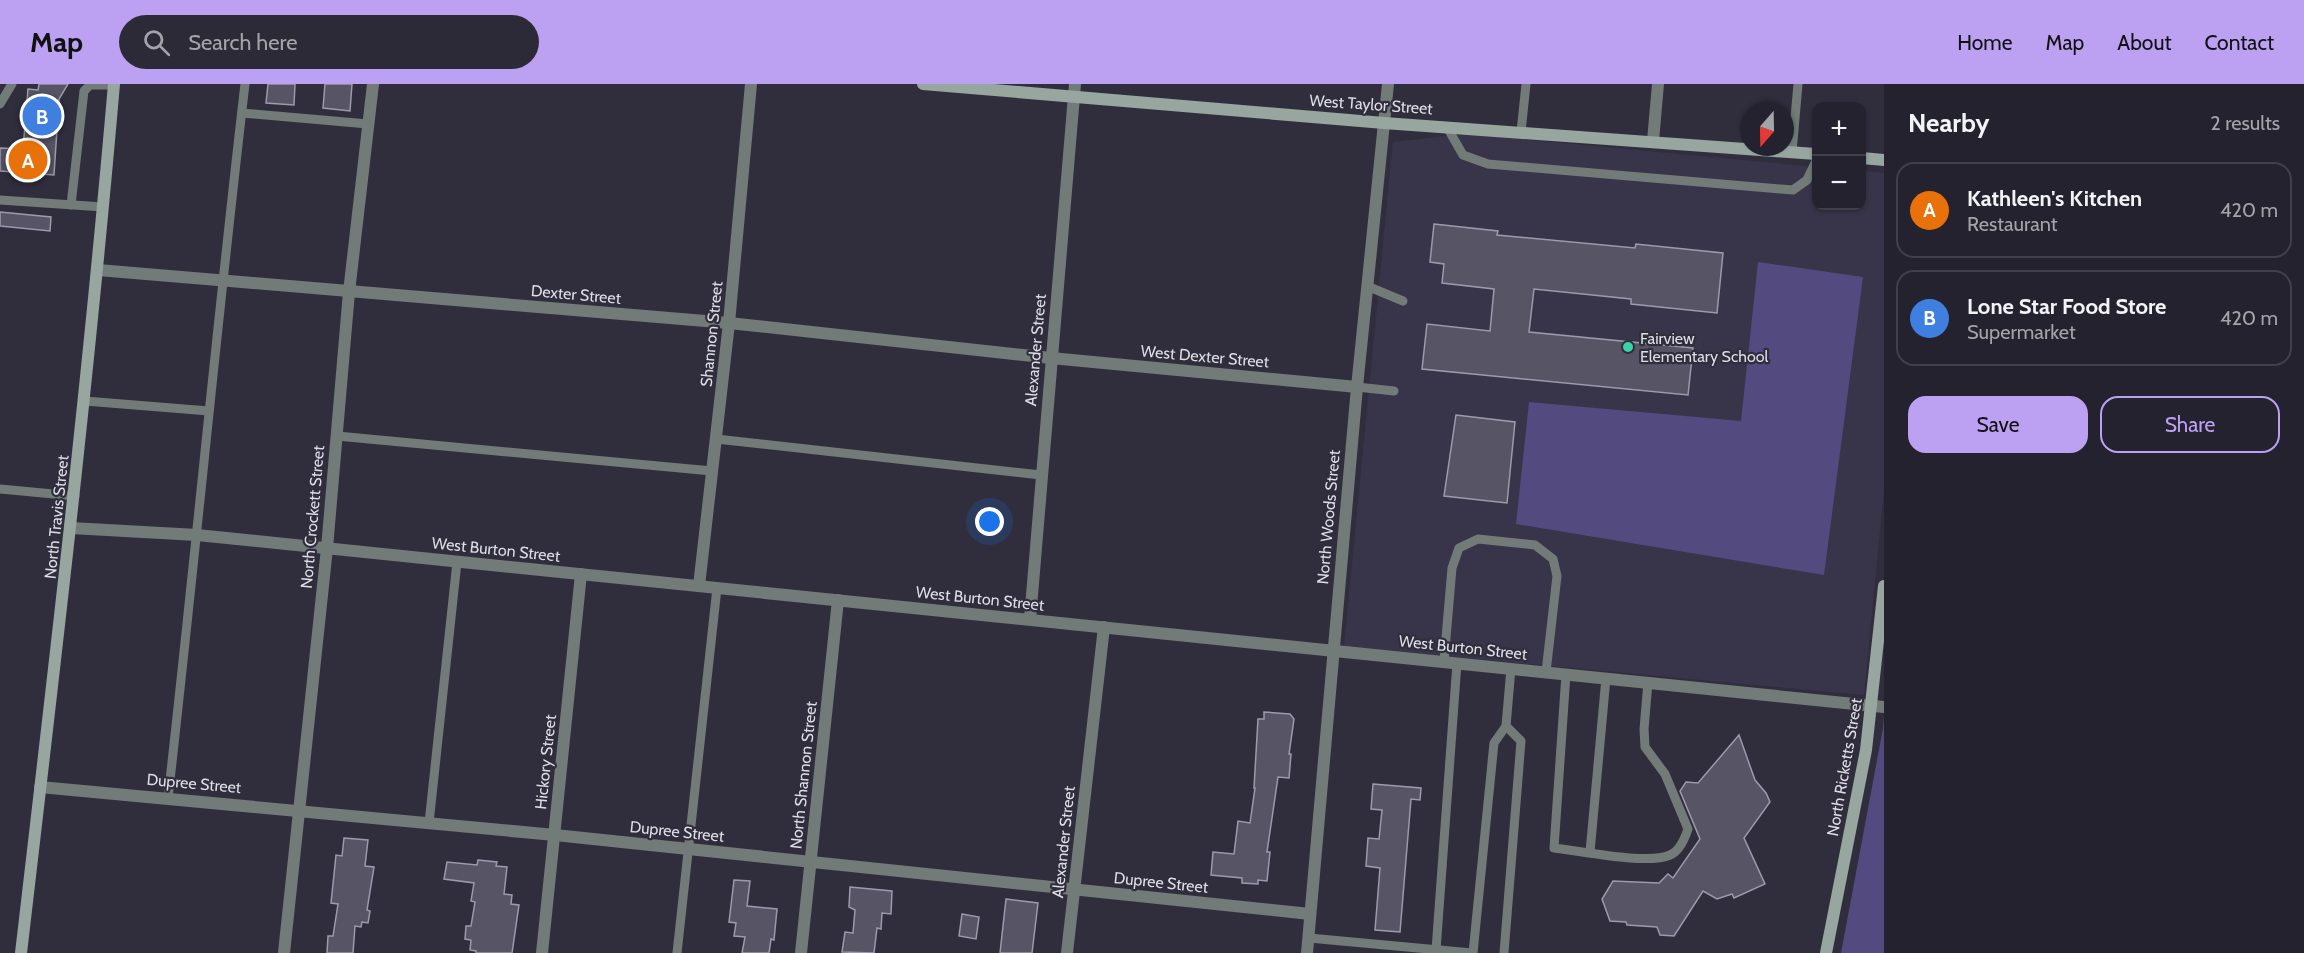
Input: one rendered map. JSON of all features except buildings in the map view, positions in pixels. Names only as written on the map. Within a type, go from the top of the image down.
[{"type":"main road","name":"West Taylor Street","points":[[923,84],[1384,123],[1740,148]]},
{"type":"main road","name":"North Travis Street","points":[[21,953],[75,496],[114,85]]},
{"type":"main road","name":"West Taylor Street","points":[[1794,152],[1812,154]]},
{"type":"main road","points":[[1866,158],[1884,160]]},
{"type":"main road","name":"North Ricketts Street","points":[[1826,953],[1866,750],[1878,706],[1884,586]]},
{"type":"street","name":"North Crockett Street","points":[[284,953],[327,549],[349,292],[373,84]]},
{"type":"street","name":"Shannon Street","points":[[699,586],[729,323],[751,84]]},
{"type":"street","name":"Alexander Street","points":[[1030,619],[1075,84]]},
{"type":"street","name":"North Woods Street","points":[[1307,953],[1357,387],[1388,84]]},
{"type":"street","points":[[1653,141],[1658,84]]},
{"type":"street","name":"Dexter Street","points":[[98,270],[729,323],[1051,358]]},
{"type":"street","name":"West Dexter Street","points":[[1051,358],[1357,387]]},
{"type":"street","name":"West Burton Street","points":[[71,528],[197,535],[1878,706]]},
{"type":"street","name":"Hickory Street","points":[[542,953],[580,574]]},
{"type":"street","name":"North Shannon Street","points":[[801,953],[838,600]]},
{"type":"street","name":"Alexander Street","points":[[1067,953],[1104,627]]},
{"type":"street","name":"Dupree Street","points":[[40,787],[429,822],[1311,914]]},
{"type":"lane","points":[[0,104],[12,84]]},
{"type":"lane","points":[[168,798],[222,280],[245,84]]},
{"type":"lane","points":[[1521,132],[1526,84]]},
{"type":"lane","points":[[1794,129],[1798,84]]},
{"type":"lane","points":[[71,205],[84,91],[90,85],[114,85]]},
{"type":"lane","points":[[242,113],[368,124]]},
{"type":"lane","points":[[1447,127],[1463,155],[1488,164],[1793,190],[1807,180],[1812,169]]},
{"type":"lane","points":[[0,200],[104,207]]},
{"type":"lane","points":[[1367,286],[1403,301]]},
{"type":"lane","points":[[1357,387],[1395,391]]},
{"type":"lane","points":[[85,401],[209,411]]},
{"type":"lane","points":[[337,436],[712,471]]},
{"type":"lane","points":[[716,439],[1041,475]]},
{"type":"lane","points":[[0,489],[75,496]]},
{"type":"lane","points":[[1444,661],[1452,568],[1459,548],[1478,539],[1518,543],[1535,545],[1553,559],[1557,576],[1546,672]]},
{"type":"lane","points":[[429,822],[457,562]]},
{"type":"lane","points":[[677,953],[717,588]]},
{"type":"lane","points":[[1436,950],[1457,663]]},
{"type":"lane","points":[[1309,938],[1472,953],[1494,742],[1506,726],[1511,668]]},
{"type":"lane","points":[[1566,674],[1554,848],[1653,859],[1672,854],[1683,842],[1688,829],[1665,774],[1645,747],[1644,729],[1648,682]]},
{"type":"lane","points":[[1590,852],[1605,678]]},
{"type":"lane","points":[[1504,953],[1521,741],[1506,726]]},
{"type":"shaded area","name":"Fairview Elementary School","points":[[1465,134],[1812,167],[1812,210],[1866,210],[1866,171],[1884,173],[1884,489],[1864,695],[1344,647],[1393,142]]},
{"type":"shaded area","points":[[1758,262],[1863,277],[1824,575],[1516,524],[1529,402],[1741,421]]},
{"type":"shaded area","points":[[1884,715],[1884,953],[1841,953],[1883,728]]},
{"type":"place","name":"Lone Star Food Store","points":[[42,116]]},
{"type":"place","name":"Kathleen's Kitchen","points":[[28,160]]},
{"type":"place","name":"Fairview Elementary School","points":[[1628,347]]}]
